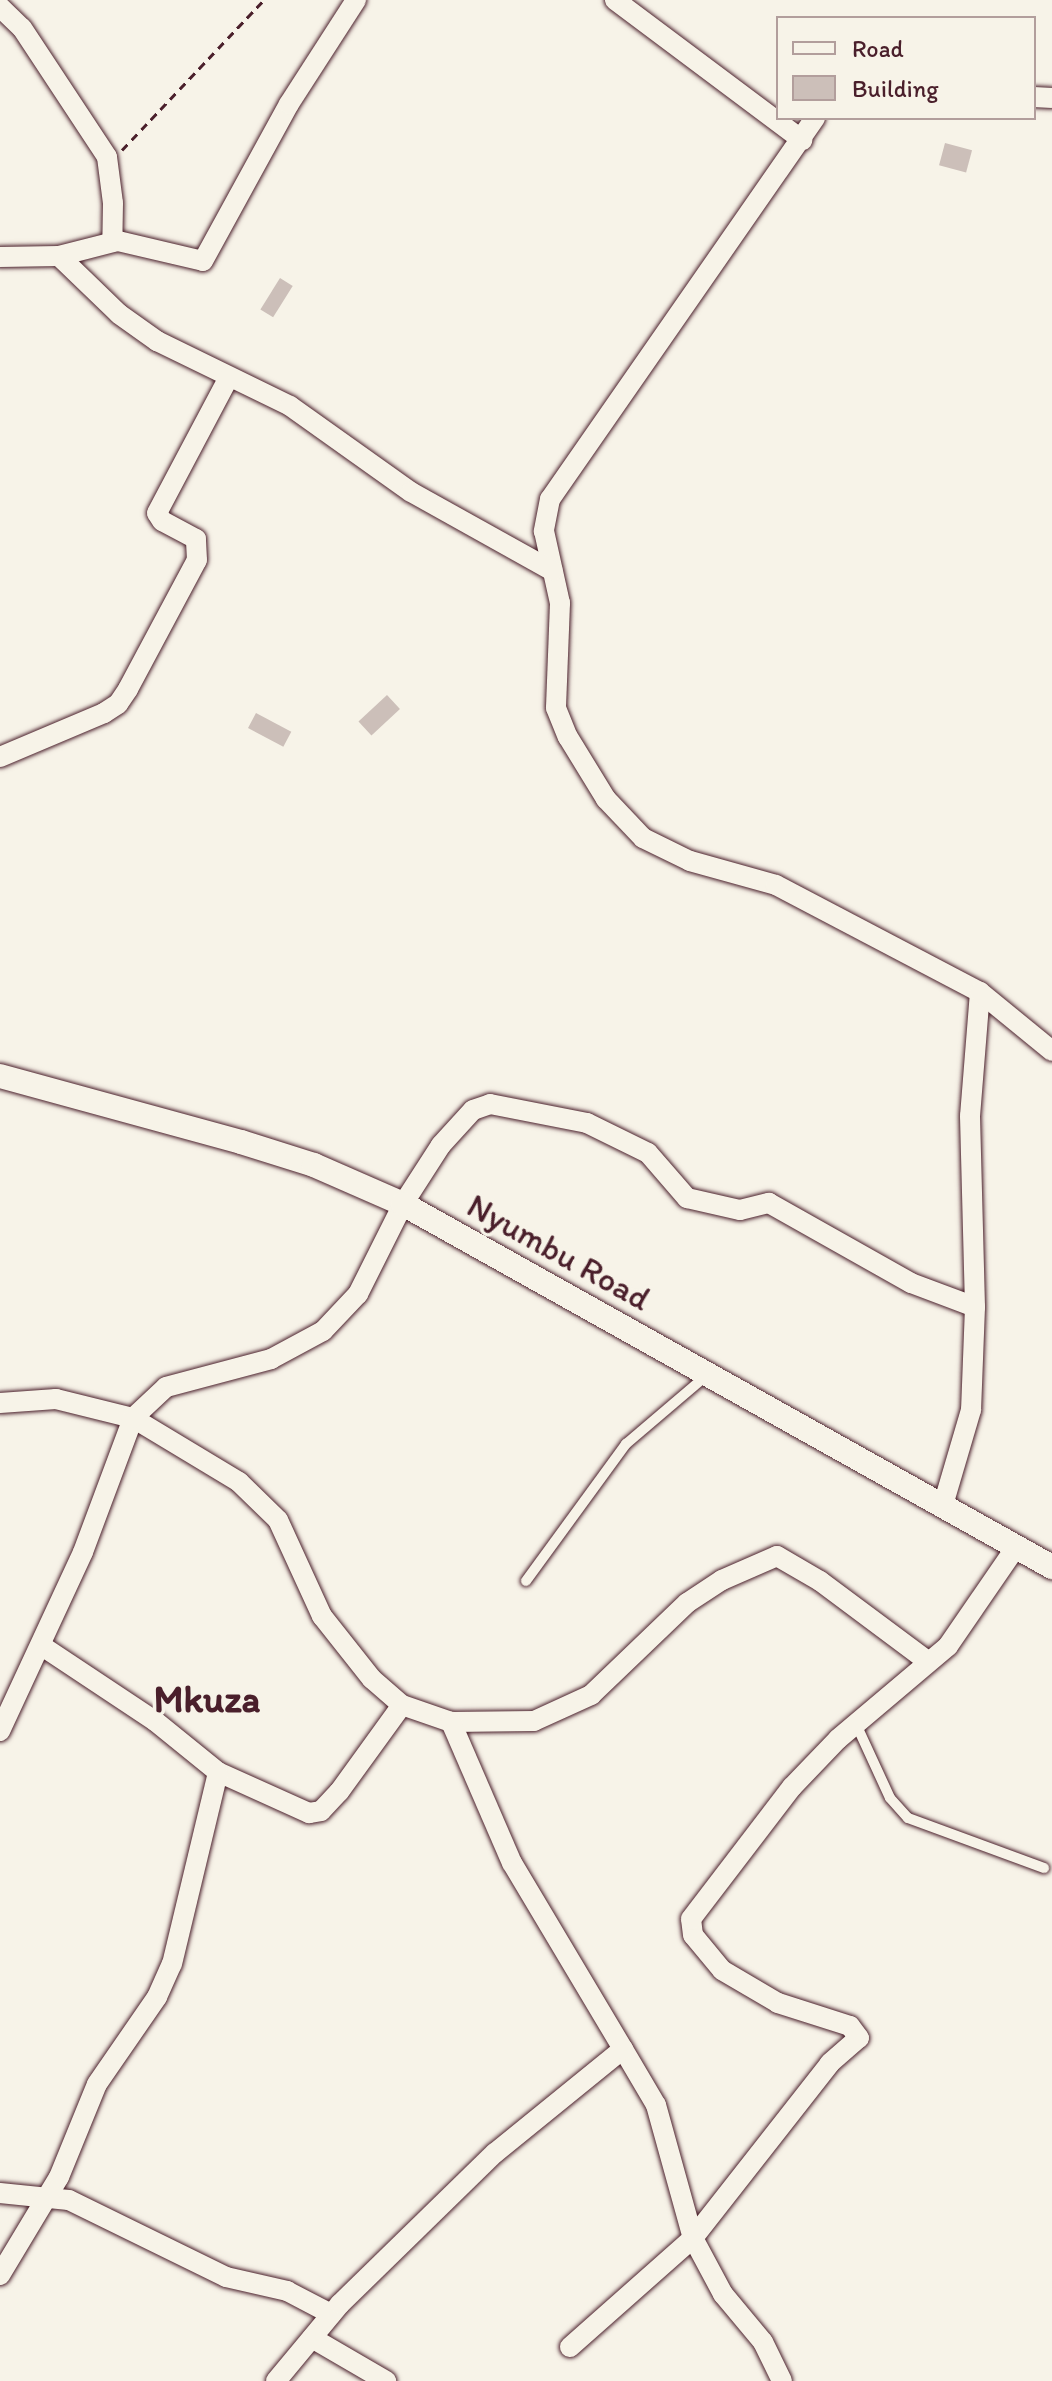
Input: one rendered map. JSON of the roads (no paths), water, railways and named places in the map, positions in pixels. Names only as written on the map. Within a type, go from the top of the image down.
[{"type":"street","points":[[0,257],[59,256],[112,242],[147,245],[196,261],[209,256],[289,104],[356,0]]},
{"type":"street","points":[[615,0],[802,140]]},
{"type":"street","points":[[0,7],[22,28],[108,164],[112,242]]},
{"type":"street","points":[[814,120],[561,478],[544,515],[560,603],[556,708],[589,774],[624,822],[690,861],[776,885],[980,992],[1052,1051]]},
{"type":"street","points":[[59,256],[119,314],[228,379],[290,406],[411,492],[553,571]]},
{"type":"street","points":[[0,757],[104,713],[128,689],[197,560],[196,539],[162,521],[157,513],[228,379]]},
{"type":"street","points":[[943,1505],[971,1410],[975,1307],[970,1116],[980,992]]},
{"type":"street","name":"Nyumbu Road","points":[[0,1076],[314,1165],[403,1204],[1052,1567]]},
{"type":"street","points":[[0,1731],[42,1646],[133,1418],[166,1387],[271,1359],[323,1331],[358,1294],[403,1204],[441,1145],[473,1110],[490,1104],[562,1116],[634,1143],[687,1198],[740,1210],[769,1203],[911,1283],[975,1307]]},
{"type":"street","points":[[0,1403],[56,1399],[133,1418],[263,1501],[283,1530],[332,1632],[372,1679],[402,1705],[451,1722],[534,1721],[591,1695],[687,1603],[722,1580],[777,1556],[820,1581],[926,1660]]},
{"type":"street","points":[[570,2347],[693,2238],[830,2063],[859,2038],[850,2026],[778,2003],[722,1970],[693,1935],[691,1919],[792,1787],[926,1660],[948,1646],[1016,1547]]},
{"type":"street","points":[[42,1646],[155,1721],[218,1772],[309,1813],[321,1811],[363,1763],[402,1705]]},
{"type":"street","points":[[451,1722],[512,1863],[652,2096],[693,2238],[723,2294],[763,2342],[782,2381]]},
{"type":"street","points":[[0,2275],[46,2199],[97,2084],[157,1997],[172,1964],[218,1772]]},
{"type":"street","points":[[276,2381],[331,2314],[495,2153],[623,2049]]},
{"type":"street","points":[[0,2193],[69,2200],[226,2277],[287,2291],[331,2314]]},
{"type":"street","points":[[312,2338],[386,2381]]},
{"type":"lane","points":[[526,1581],[626,1444],[708,1374]]},
{"type":"lane","points":[[856,1724],[890,1798],[908,1818],[1044,1868]]},
{"type":"district","name":"Mkuza","points":[[207,1700]]}]
